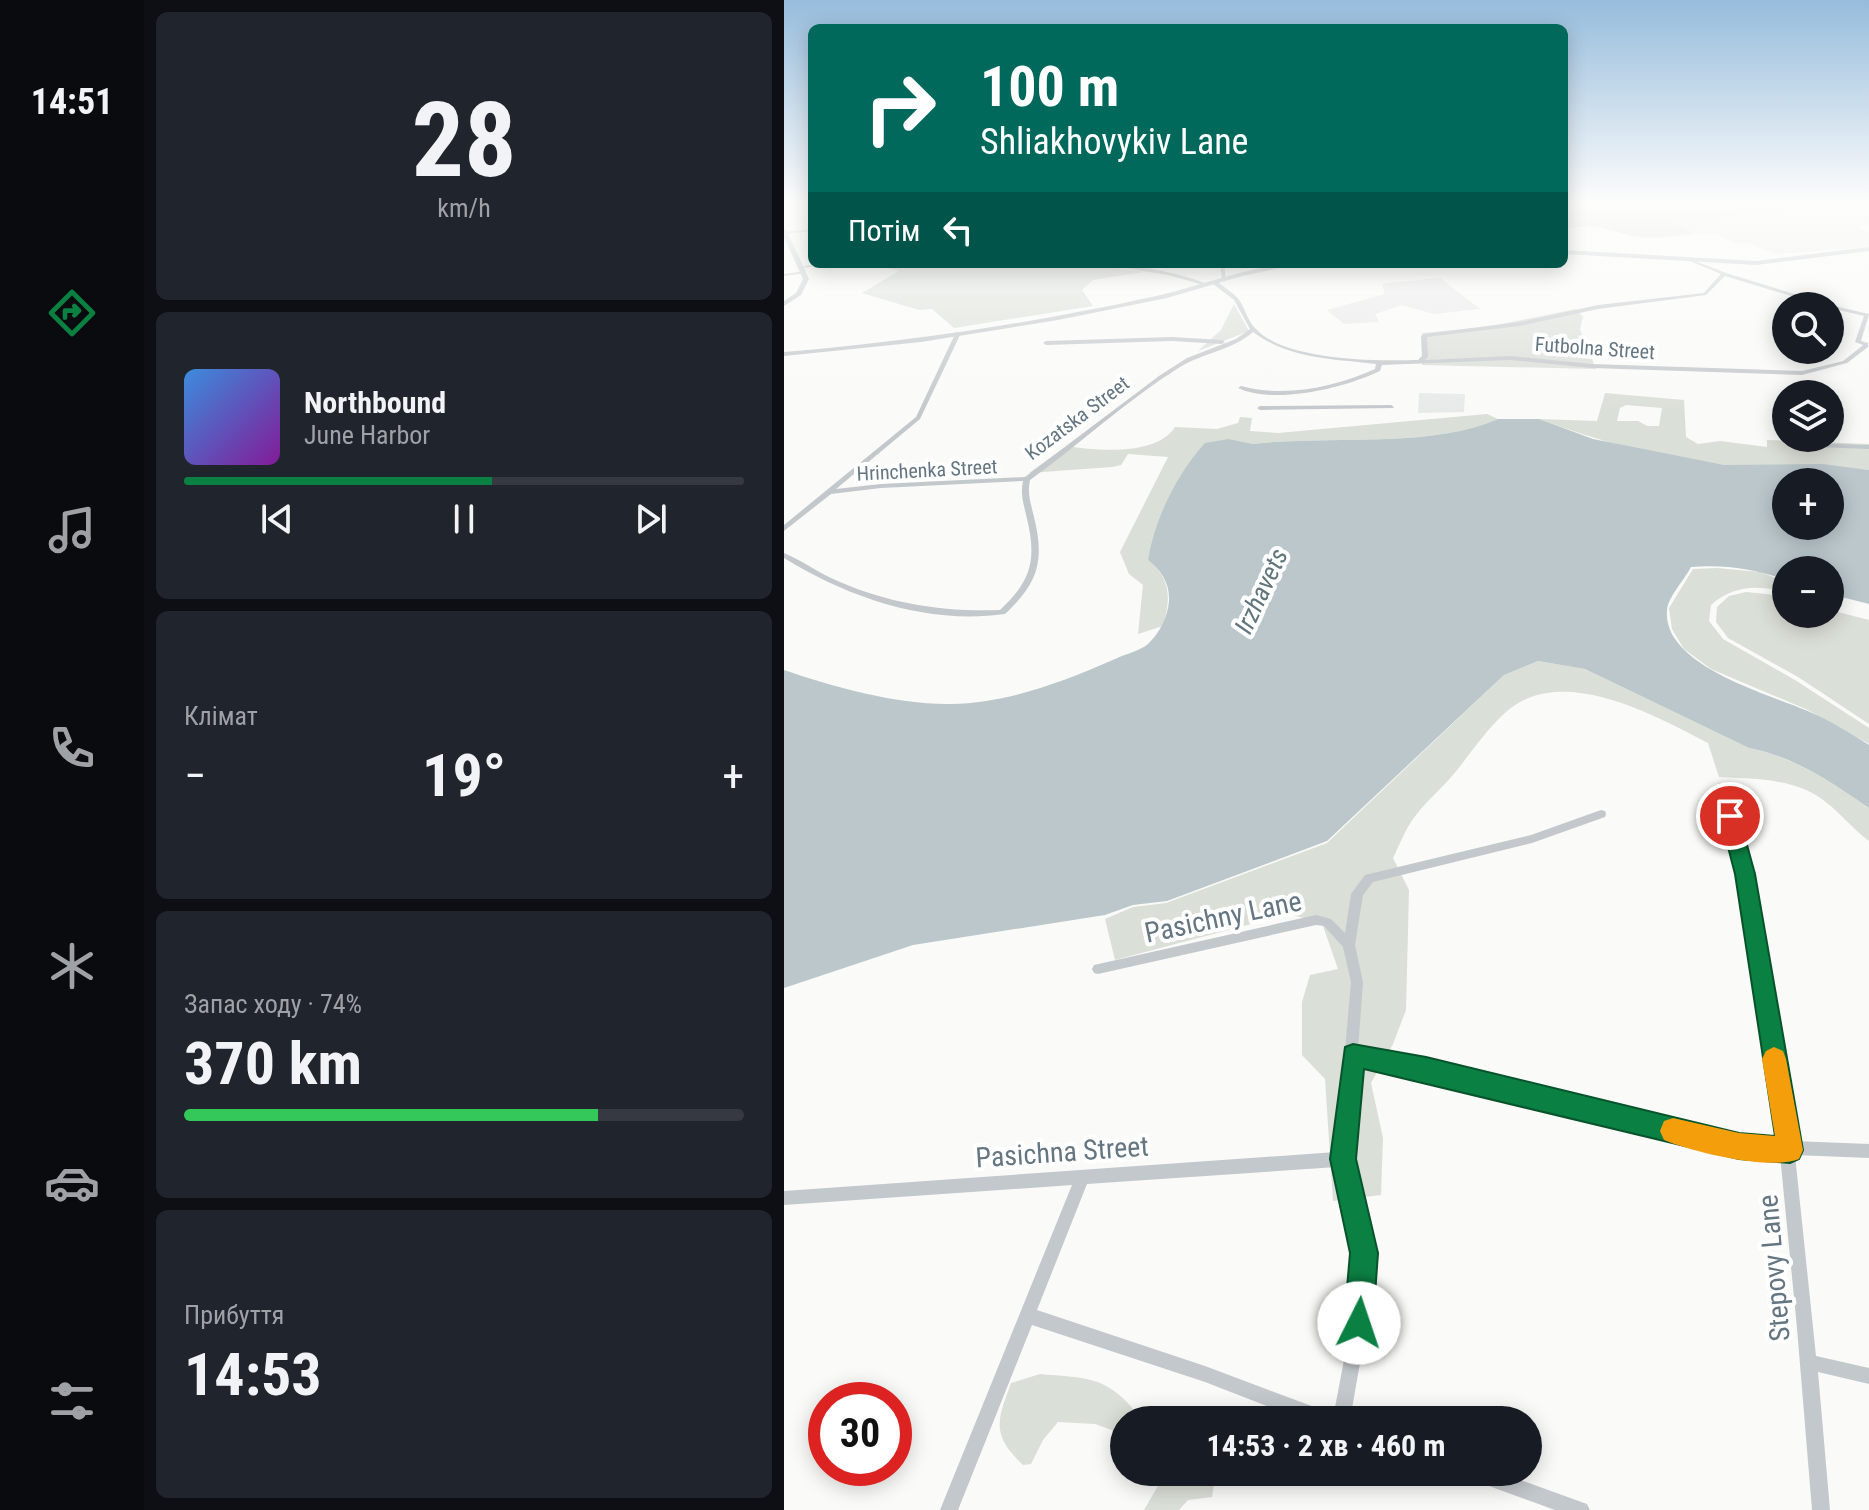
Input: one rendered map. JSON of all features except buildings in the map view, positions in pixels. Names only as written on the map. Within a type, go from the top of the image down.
[{"type":"street","points":[[784,304],[802,289],[806,279],[803,272]]},
{"type":"street","points":[[1158,272],[1211,284],[1236,299],[1253,329],[1275,344],[1296,352],[1379,363]]},
{"type":"street","points":[[1223,272],[1224,279]]},
{"type":"street","points":[[784,354],[865,348],[1129,304],[1255,272]]},
{"type":"street","points":[[1720,272],[1783,292]]},
{"type":"street","points":[[1420,361],[1425,357],[1424,336],[1519,324],[1598,307],[1706,294],[1724,274]]},
{"type":"street","points":[[1844,310],[1867,316]]},
{"type":"street","name":"Futbolna Street","points":[[1867,316],[1858,342],[1868,345]]},
{"type":"street","name":"Kozatska Street","points":[[784,555],[823,581],[889,602],[943,613],[1002,612],[1028,585],[1037,565],[1030,513],[1023,501],[1027,479],[1169,371],[1197,354],[1253,329]]},
{"type":"street","name":"Hrinchenka Street","points":[[784,529],[918,418],[952,355],[958,333]]},
{"type":"street","name":"Kozatska Street","points":[[1046,343],[1172,339],[1228,342]]},
{"type":"street","name":"Futbolna Street","points":[[1241,388],[1276,392],[1321,386],[1369,375],[1378,370],[1379,363],[1510,358],[1592,366],[1802,373],[1845,362],[1868,345]]},
{"type":"street","points":[[1321,386],[1322,408]]},
{"type":"street","points":[[1260,408],[1391,407]]},
{"type":"street","points":[[1844,446],[1869,447]]},
{"type":"street","name":"Hrinchenka Street","points":[[830,492],[1027,479]]},
{"type":"street","name":"Stepovy Lane","points":[[1722,787],[1745,874],[1790,1150],[1821,1510]]},
{"type":"street","points":[[1344,1406],[1359,1323],[1364,1253],[1343,1159],[1357,982],[1349,945],[1357,894],[1369,878],[1532,839],[1601,814]]},
{"type":"street","name":"Pasichny Lane","points":[[1098,969],[1316,920],[1327,922],[1349,945]]},
{"type":"street","points":[[1353,1055],[1426,1069],[1739,1146],[1869,1151]]},
{"type":"street","name":"Pasichna Street","points":[[784,1198],[1343,1159]]},
{"type":"street","points":[[949,1510],[1083,1177]]},
{"type":"street","points":[[1027,1315],[1205,1374],[1288,1406]]},
{"type":"street","points":[[1808,1362],[1869,1376]]},
{"type":"street","points":[[1513,1486],[1581,1510]]},
{"type":"shaded area","points":[[897,272],[1140,272],[1093,280],[1082,290],[1093,306],[954,328],[932,309],[919,310],[862,293]]},
{"type":"shaded area","points":[[1440,278],[1480,309],[1434,314],[1402,305],[1375,314],[1379,322],[1344,324],[1327,310],[1385,294],[1382,285],[1386,283]]},
{"type":"shaded area","points":[[1234,304],[1249,331],[1198,351],[1221,330]]},
{"type":"shaded area","points":[[1576,309],[1583,317],[1580,329],[1596,369],[1422,365],[1422,333],[1487,327]]},
{"type":"shaded area","points":[[1419,393],[1465,394],[1464,412],[1418,413]]},
{"type":"shaded area","points":[[1605,393],[1684,400],[1686,437],[1698,444],[1720,441],[1767,447],[1767,440],[1772,440],[1772,452],[1844,452],[1844,443],[1869,444],[1869,470],[1699,462],[1630,448],[1539,419],[1597,421]],"holes":[[[1626,405],[1662,408],[1659,426],[1647,426],[1638,421],[1617,421],[1620,408]]]},
{"type":"shaded area","points":[[1487,414],[1498,419],[1471,428],[1410,438],[1253,444],[1229,439],[1148,560],[1165,582],[1167,607],[1163,626],[1138,634],[1143,585],[1129,574],[1120,552],[1168,457],[1128,454],[1121,465],[1112,467],[1029,473],[1067,446],[1110,450],[1141,447],[1155,443],[1175,427],[1217,429],[1238,423],[1240,417],[1252,418],[1250,431],[1278,433]]},
{"type":"shaded area","points":[[1693,569],[1760,572],[1772,577],[1772,590],[1746,588],[1719,599],[1711,605],[1709,621],[1723,639],[1795,680],[1869,728],[1869,744],[1808,710],[1711,669],[1684,649],[1672,629],[1669,608]]},
{"type":"shaded area","points":[[1746,592],[1772,595],[1772,628],[1844,628],[1844,614],[1869,620],[1869,724],[1798,677],[1728,638],[1716,622],[1717,607],[1729,596]]},
{"type":"shaded area","points":[[1538,661],[1585,669],[1749,748],[1812,772],[1869,808],[1869,841],[1827,803],[1803,789],[1776,781],[1719,777],[1708,743],[1643,711],[1594,695],[1569,692],[1546,693],[1514,706],[1496,722],[1416,815],[1393,858],[1409,890],[1406,1010],[1393,1044],[1371,1083],[1383,1138],[1381,1195],[1333,1201],[1325,1079],[1302,1055],[1302,1002],[1310,975],[1338,969],[1322,923],[1289,914],[1115,960],[1105,919],[1133,907],[1166,903],[1327,843],[1504,675]]},
{"type":"shaded area","points":[[1040,1374],[1092,1380],[1113,1390],[1130,1406],[1110,1406],[1110,1429],[1095,1424],[1058,1422],[1043,1440],[1031,1464],[1023,1465],[1001,1436],[1000,1418],[1011,1383]]},
{"type":"shaded area","points":[[1158,1486],[1214,1486],[1212,1497],[1188,1500],[1179,1510],[1144,1510]]},
{"type":"water","name":"Irzhavets","points":[[1498,419],[1539,419],[1593,439],[1724,465],[1822,464],[1869,470],[1869,604],[1844,598],[1844,556],[1772,556],[1772,576],[1740,568],[1691,567],[1673,594],[1667,610],[1670,630],[1681,647],[1699,662],[1745,687],[1818,716],[1869,745],[1869,808],[1797,764],[1749,748],[1585,669],[1538,661],[1504,675],[1327,841],[1167,901],[1133,905],[1105,915],[913,945],[784,988],[784,670],[866,694],[931,704],[994,700],[1055,683],[1141,649],[1160,630],[1167,612],[1169,594],[1164,578],[1148,560],[1151,544],[1169,497],[1185,468],[1205,443],[1229,439],[1253,444],[1442,434]]},
{"type":"slow traffic","points":[[1673,1131],[1739,1146],[1790,1150],[1774,1059]]},
{"type":"route","points":[[1359,1323],[1364,1253],[1343,1159],[1353,1055],[1426,1069],[1574,1108],[1739,1146],[1790,1150],[1745,874],[1730,816]]}]
